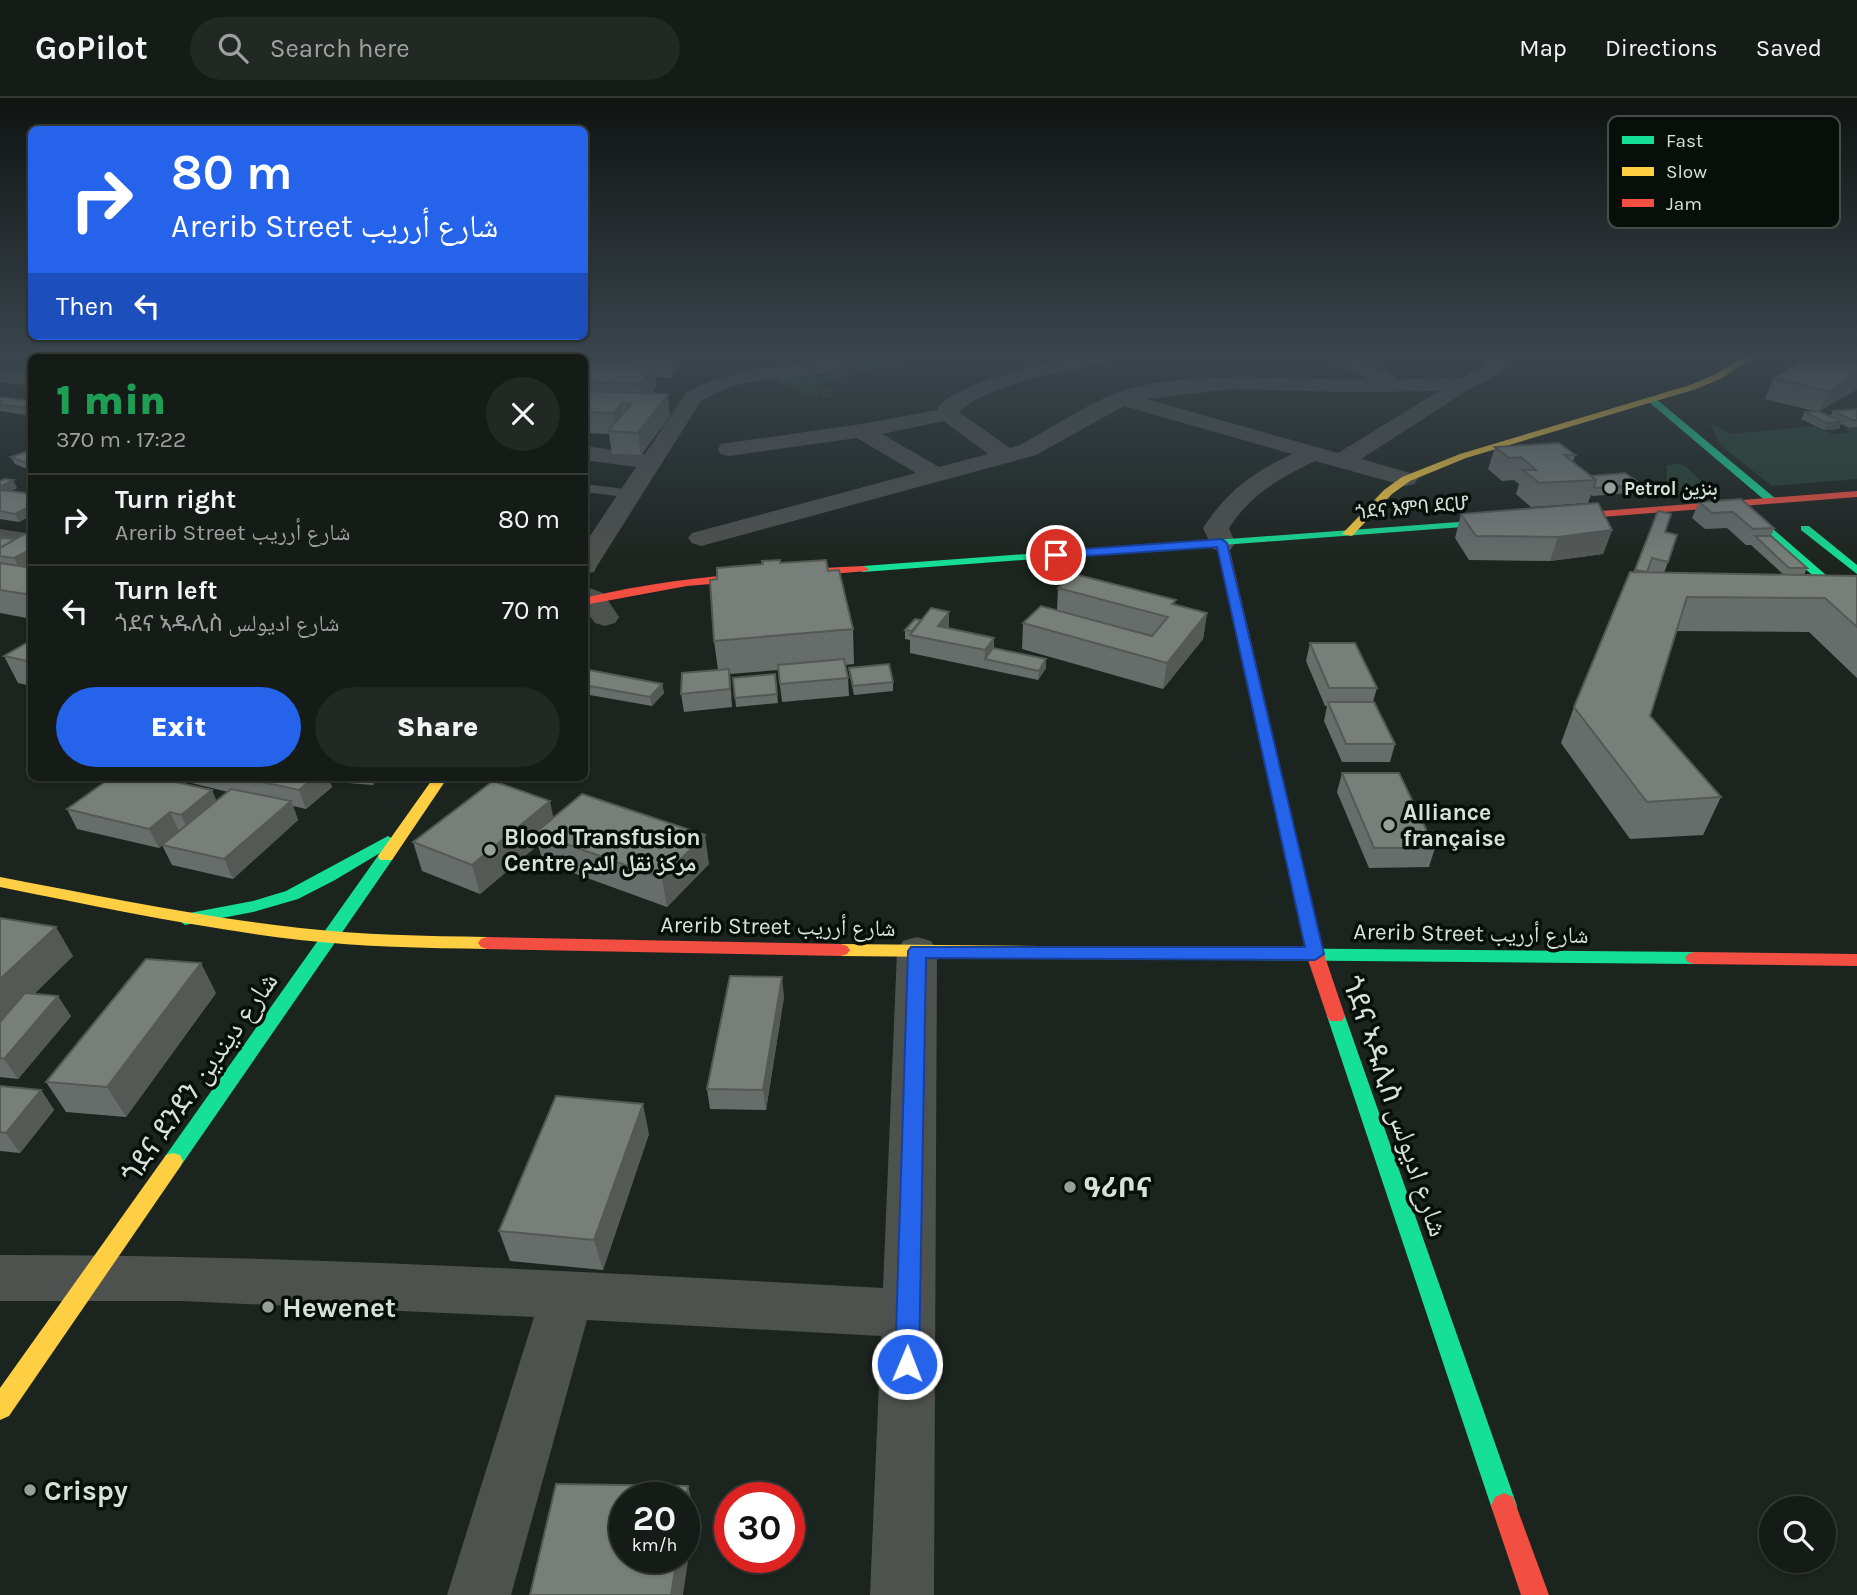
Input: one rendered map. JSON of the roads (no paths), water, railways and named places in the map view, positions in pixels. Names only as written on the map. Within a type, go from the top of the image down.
[{"type":"main road","points":[[1348,534],[1388,492],[1406,479],[1463,456],[1574,427]]},
{"type":"main road","points":[[1684,427],[1857,571]]},
{"type":"main road","points":[[1720,488],[1857,608]]},
{"type":"main road","name":"ጎደና እምባ ደርሆ","points":[[727,580],[1857,494]]},
{"type":"main road","name":"ጎደና ኣዱሊስ شارع اديولس","points":[[1222,543],[1315,954],[1535,1595]]},
{"type":"main road","points":[[592,607],[635,605],[727,580]]},
{"type":"main road","points":[[592,607],[656,585],[727,580]]},
{"type":"main road","name":"ጎደና ደንደን شارع ديندين","points":[[0,1408],[438,781]]},
{"type":"main road","points":[[185,919],[250,907],[291,895],[326,879],[402,833]]},
{"type":"main road","name":"Arerib Street شارع أرريب","points":[[0,882],[185,919],[328,939],[917,951],[1857,960]]},
{"type":"street","points":[[588,560],[675,427]]},
{"type":"street","points":[[729,449],[878,427]]},
{"type":"street","points":[[965,427],[1006,456]]},
{"type":"street","points":[[701,538],[1006,456],[1049,440],[1072,427]]},
{"type":"street","points":[[1222,427],[1406,479]]},
{"type":"street","points":[[1343,460],[1396,427]]},
{"type":"street","points":[[861,430],[935,474]]},
{"type":"street","points":[[1222,543],[1216,528],[1241,492],[1256,481],[1314,452]]},
{"type":"street","points":[[588,454],[653,462]]},
{"type":"street","points":[[902,1595],[917,951]]},
{"type":"street","points":[[0,1278],[181,1278],[568,1293],[908,1313]]},
{"type":"street","points":[[479,1595],[568,1293]]},
{"type":"lane","points":[[588,488],[633,494]]},
{"type":"lane","points":[[0,533],[28,537]]},
{"type":"place","name":"Petrol بنزين","points":[[1610,488]]},
{"type":"place","name":"Alliance française","points":[[1389,825]]},
{"type":"place","name":"Blood Transfusion Centre مركز نقل الدم","points":[[490,850]]},
{"type":"place","name":"ዓሪቦና","points":[[1070,1187]]},
{"type":"place","name":"Hewenet","points":[[268,1307]]},
{"type":"place","name":"Crispy","points":[[30,1490]]}]
